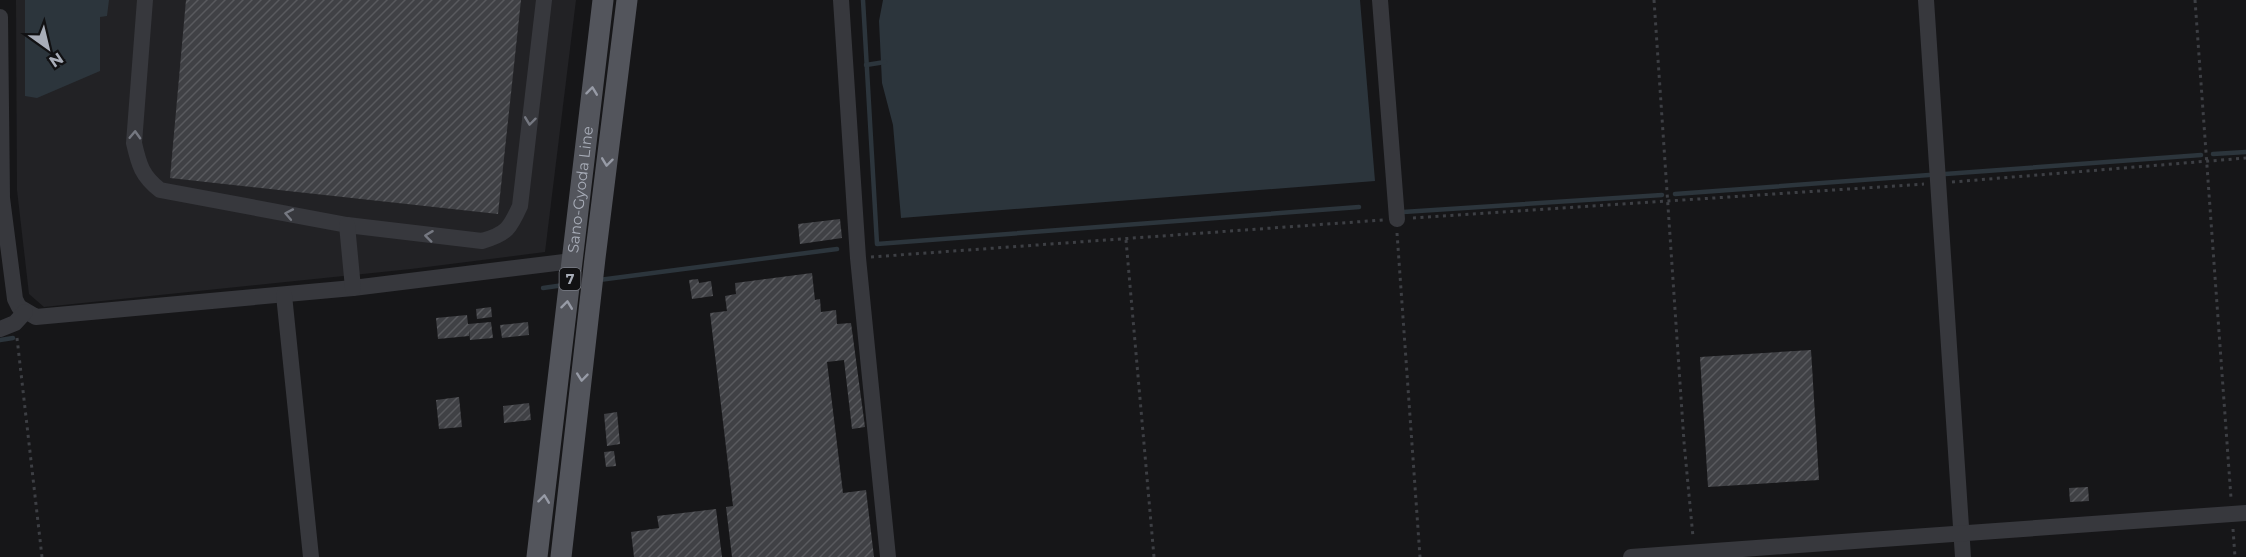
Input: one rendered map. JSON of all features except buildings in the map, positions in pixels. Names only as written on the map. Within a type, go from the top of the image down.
[{"type":"main road","name":"Sano-Gyoda Line","points":[[537,557],[603,0]]},
{"type":"main road","name":"Sano-Gyoda Line","points":[[561,557],[627,0]]},
{"type":"street","points":[[145,0],[134,143],[139,166],[148,181],[160,190],[347,225],[482,241],[497,237],[510,228],[520,206],[544,0]]},
{"type":"street","points":[[841,0],[858,258],[888,557]]},
{"type":"street","points":[[1380,0],[1396,219]]},
{"type":"street","points":[[1926,0],[1963,557]]},
{"type":"street","points":[[0,17],[2,198],[15,299],[20,307],[13,322]]},
{"type":"street","points":[[347,225],[353,288]]},
{"type":"street","points":[[13,322],[36,317],[353,288],[572,261]]},
{"type":"street","points":[[284,295],[311,557]]},
{"type":"street","points":[[1631,557],[2239,513]]},
{"type":"path","points":[[1654,0],[1684,442],[1694,552]]},
{"type":"path","points":[[2195,0],[2206,160],[2239,513],[2235,557]]},
{"type":"path","points":[[858,258],[1938,183],[2246,158]]},
{"type":"path","points":[[1396,219],[1420,557]]},
{"type":"path","points":[[1126,240],[1154,557]]},
{"type":"path","points":[[13,322],[42,557]]},
{"type":"shaded area","points":[[16,0],[576,0],[545,252],[411,269],[44,307],[29,294],[17,190]]},
{"type":"shaded area","points":[[25,0],[109,0],[107,16],[100,17],[100,71],[37,98],[25,96]]},
{"type":"shaded area","points":[[883,0],[1360,0],[1375,181],[901,218],[893,125],[882,83],[879,21]]},
{"type":"waterway","points":[[863,0],[877,244],[1359,207]]},
{"type":"waterway","points":[[866,65],[885,62]]},
{"type":"waterway","points":[[2213,154],[2246,152]]},
{"type":"waterway","points":[[1945,174],[2201,155]]},
{"type":"waterway","points":[[1675,194],[1929,175]]},
{"type":"waterway","points":[[1403,212],[1662,195]]},
{"type":"waterway","points":[[599,280],[837,249]]},
{"type":"waterway","points":[[543,288],[564,285]]},
{"type":"waterway","points":[[0,340],[13,338]]}]
